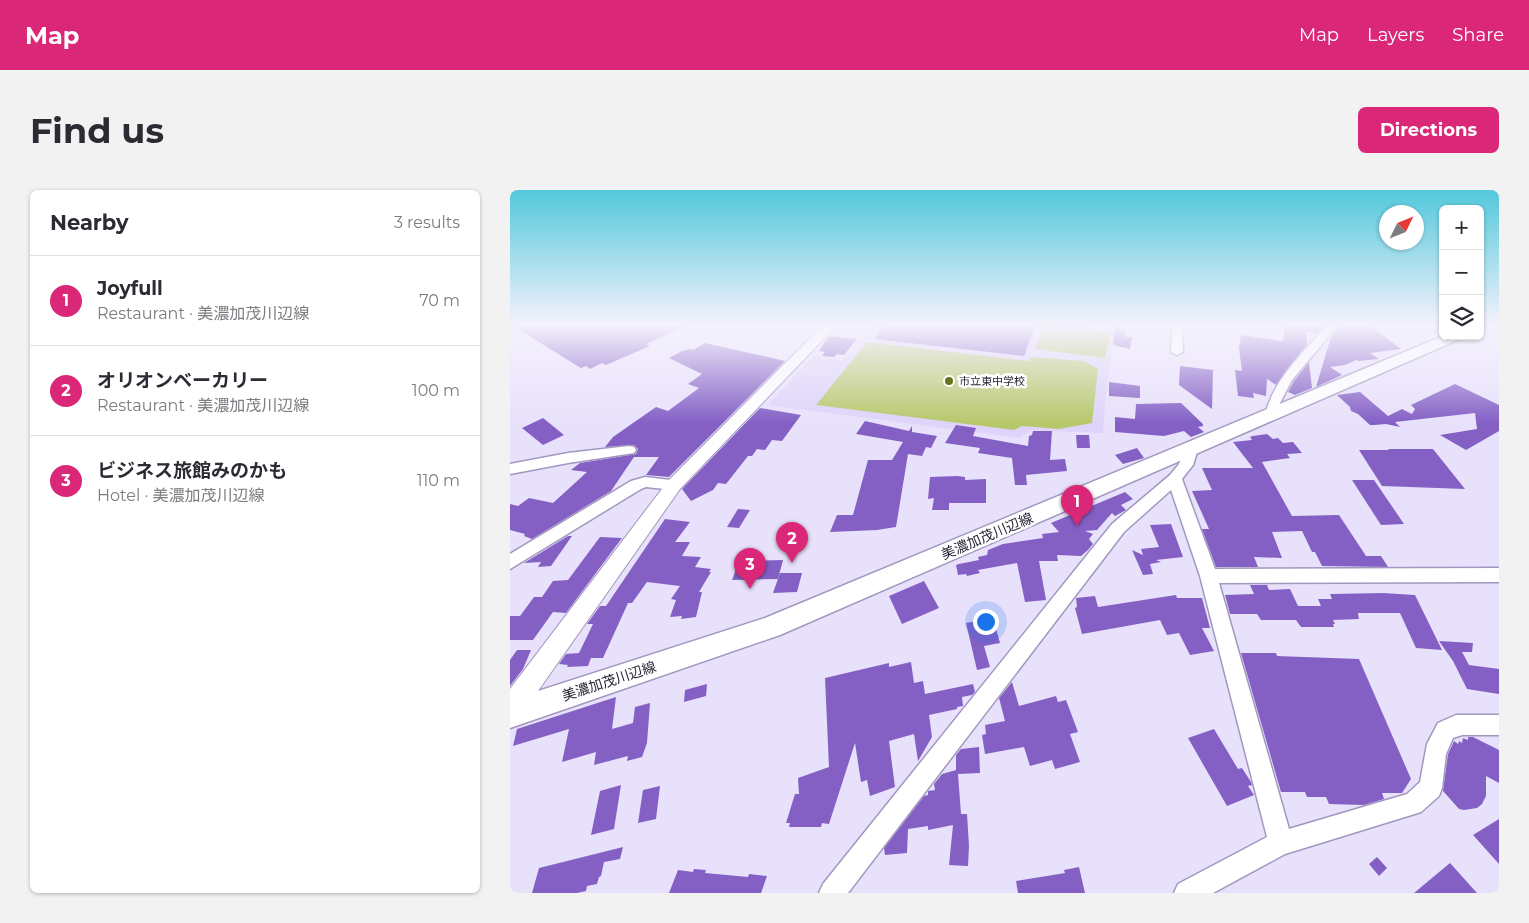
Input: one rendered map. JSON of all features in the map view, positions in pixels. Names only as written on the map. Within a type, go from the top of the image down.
[{"type":"main road","name":"美濃加茂川辺線","points":[[510,714],[771,627],[1407,357]]},
{"type":"street","points":[[510,709],[674,485],[800,357]]},
{"type":"street","points":[[1271,415],[1272,403],[1291,374],[1306,357]]},
{"type":"street","points":[[832,893],[1118,528],[1175,479],[1186,465],[1191,449]]},
{"type":"street","points":[[510,469],[568,458],[629,450]]},
{"type":"street","points":[[1175,479],[1209,576],[1281,843]]},
{"type":"street","points":[[510,562],[636,485],[645,482],[674,485]]},
{"type":"street","points":[[1209,576],[1499,574]]},
{"type":"street","points":[[1187,893],[1281,843],[1413,804],[1431,788],[1433,766],[1442,733],[1450,726],[1499,726]]},
{"type":"shaded area","name":"市立東中学校","points":[[812,357],[842,360],[845,357],[1111,357],[1103,433],[1031,430],[1020,438],[768,405]]},
{"type":"green space","points":[[855,357],[993,357],[1029,361],[1031,357],[1083,361],[1098,369],[1092,423],[1059,429],[1022,426],[1014,430],[816,405]]},
{"type":"building","points":[[563,357],[625,357],[606,365],[602,363],[590,369],[586,366],[581,368]]},
{"type":"building","points":[[766,357],[785,361],[669,477],[646,475],[659,457],[634,457],[611,491],[532,539],[524,536],[525,534],[510,530],[510,504],[518,506],[529,498],[553,503],[587,472],[571,470],[580,463],[636,454],[638,449],[634,445],[605,447],[613,437],[656,407],[668,411],[699,388],[688,384],[702,374],[669,358]]},
{"type":"building","points":[[1240,357],[1297,357],[1276,385],[1267,379],[1266,396],[1253,393],[1254,398],[1238,396],[1235,370],[1242,371]]},
{"type":"building","points":[[1325,357],[1376,357],[1379,359],[1356,360],[1345,365],[1330,367],[1342,375],[1316,387]]},
{"type":"building","points":[[1309,362],[1312,388],[1295,395],[1288,392],[1294,381]]},
{"type":"building","points":[[1180,366],[1213,370],[1212,409],[1179,385]]},
{"type":"building","points":[[1109,382],[1140,386],[1140,398],[1109,396]]},
{"type":"building","points":[[1455,384],[1499,405],[1499,431],[1466,450],[1440,435],[1477,429],[1475,413],[1395,422],[1400,427],[1386,424],[1370,425],[1358,414],[1351,411],[1350,407],[1337,395],[1360,392],[1388,416],[1402,409],[1412,414],[1415,409],[1411,405]]},
{"type":"building","points":[[1181,403],[1203,424],[1203,426],[1198,427],[1204,432],[1191,437],[1184,431],[1164,436],[1115,432],[1115,417],[1135,419],[1136,404]]},
{"type":"building","points":[[760,408],[801,415],[782,441],[772,440],[765,450],[757,449],[752,456],[748,456],[726,484],[718,483],[713,490],[691,501],[682,489]]},
{"type":"building","points":[[543,418],[564,435],[543,445],[522,428]]},
{"type":"building","points":[[865,421],[909,431],[912,426],[912,432],[937,436],[931,448],[926,447],[922,456],[908,454],[896,527],[877,530],[830,532],[837,515],[853,515],[868,460],[892,460],[903,442],[856,434]]},
{"type":"building","points":[[956,425],[976,428],[973,436],[1028,446],[1029,436],[1032,435],[1033,431],[1052,431],[1050,460],[1065,459],[1067,471],[1026,475],[1027,485],[1015,485],[1012,458],[978,453],[980,448],[945,443]]},
{"type":"building","points":[[1267,434],[1273,439],[1278,438],[1283,443],[1293,442],[1302,453],[1287,454],[1290,458],[1262,462],[1292,516],[1339,515],[1366,556],[1381,556],[1388,567],[1322,566],[1315,552],[1312,552],[1302,531],[1272,532],[1282,558],[1254,557],[1258,567],[1216,567],[1202,529],[1209,529],[1192,491],[1212,490],[1202,468],[1253,468],[1233,442],[1252,440],[1250,437]]},
{"type":"building","points":[[1076,435],[1089,435],[1090,448],[1077,448]]},
{"type":"building","points":[[1137,448],[1144,458],[1123,464],[1115,455]]},
{"type":"building","points":[[1433,449],[1465,489],[1382,486],[1359,450]]},
{"type":"building","points":[[930,477],[965,477],[965,480],[986,479],[986,503],[949,503],[949,510],[932,510],[934,498],[928,499]]},
{"type":"building","points":[[1352,480],[1374,480],[1404,524],[1381,525]]},
{"type":"building","points":[[1125,492],[1133,499],[1121,505],[1126,510],[1115,516],[1112,513],[1097,530],[1085,531],[1093,534],[1089,539],[1093,544],[1081,556],[1057,555],[1058,561],[1039,561],[1046,600],[1025,602],[1017,563],[978,570],[980,573],[967,576],[966,574],[958,575],[956,565],[979,560],[978,557],[987,555],[988,550],[1003,544],[1043,538],[1042,534],[1059,532],[1051,523]]},
{"type":"building","points":[[738,509],[750,510],[739,528],[727,527]]},
{"type":"building","points":[[665,519],[690,522],[675,542],[690,542],[682,556],[701,557],[695,567],[711,569],[699,592],[702,592],[696,617],[681,619],[682,616],[670,617],[676,600],[671,599],[680,586],[647,582],[632,603],[628,603],[603,658],[591,658],[588,666],[567,667],[568,665],[559,664],[566,654],[579,653],[593,624],[587,624],[600,606],[606,606]]},
{"type":"building","points":[[1171,524],[1183,557],[1156,560],[1161,562],[1150,564],[1153,574],[1143,575],[1132,550],[1143,555],[1141,549],[1159,547],[1150,525]]},
{"type":"building","points":[[568,536],[572,536],[551,566],[538,567],[541,562],[524,563]]},
{"type":"building","points":[[600,537],[622,538],[566,613],[553,612],[533,640],[510,640],[510,616],[520,616],[534,597],[542,597],[553,581],[568,580]]},
{"type":"building","points":[[783,560],[778,579],[732,580],[739,561]]},
{"type":"building","points":[[780,573],[802,573],[797,592],[773,593]]},
{"type":"building","points":[[924,581],[939,608],[902,624],[889,596]]},
{"type":"building","points":[[1250,585],[1267,585],[1269,590],[1290,589],[1298,606],[1321,606],[1318,599],[1332,599],[1330,594],[1383,593],[1415,595],[1442,650],[1416,648],[1400,613],[1358,613],[1359,619],[1333,620],[1334,627],[1301,627],[1296,620],[1261,620],[1257,614],[1230,614],[1225,595],[1254,594]]},
{"type":"building","points":[[1176,595],[1177,598],[1202,598],[1210,628],[1202,628],[1214,651],[1190,655],[1179,633],[1167,635],[1160,620],[1082,634],[1075,608],[1077,607],[1076,598],[1095,596],[1098,607]]},
{"type":"building","points":[[993,618],[1000,643],[984,646],[990,667],[977,670],[966,623]]},
{"type":"building","points":[[1439,641],[1473,643],[1472,652],[1462,652],[1469,665],[1499,669],[1499,694],[1467,689],[1453,661]]},
{"type":"building","points":[[517,650],[531,650],[523,669],[510,686],[510,660]]},
{"type":"building","points":[[1241,653],[1276,653],[1277,656],[1359,659],[1411,779],[1402,793],[1382,793],[1384,799],[1364,805],[1329,804],[1326,797],[1307,797],[1305,792],[1281,792]]},
{"type":"building","points":[[911,662],[914,683],[923,681],[925,694],[973,684],[975,692],[972,695],[962,697],[963,706],[957,707],[957,709],[929,715],[932,737],[918,761],[914,734],[889,741],[895,787],[870,796],[867,780],[861,782],[855,743],[829,824],[822,823],[821,827],[789,827],[790,823],[786,823],[795,794],[799,794],[798,778],[829,767],[825,678],[889,663],[889,667]]},
{"type":"building","points":[[1012,682],[1019,706],[1056,696],[1058,702],[1066,700],[1078,732],[1070,734],[1080,762],[1055,769],[1052,760],[1030,766],[1024,747],[985,754],[982,735],[986,734],[985,725],[1005,721],[999,698]]},
{"type":"building","points":[[707,684],[706,696],[684,702],[685,690]]},
{"type":"building","points":[[616,697],[612,729],[633,723],[635,707],[650,703],[647,743],[642,757],[627,761],[628,756],[594,765],[596,752],[562,762],[569,729],[513,746],[517,729]]},
{"type":"building","points":[[1214,729],[1238,769],[1242,768],[1251,782],[1252,785],[1248,786],[1254,795],[1227,806],[1188,738]]},
{"type":"building","points":[[1468,737],[1473,737],[1499,750],[1499,783],[1486,776],[1486,796],[1482,804],[1477,808],[1464,810],[1459,809],[1443,791],[1448,754],[1454,741],[1458,744],[1459,741],[1462,743],[1463,738],[1468,740]]},
{"type":"building","points":[[979,747],[980,773],[958,774],[961,814],[967,814],[968,866],[949,865],[953,825],[928,830],[928,826],[908,829],[907,853],[885,855],[884,848],[924,796],[928,795],[928,791],[935,790],[934,784],[942,774],[956,770],[956,755],[961,749]]},
{"type":"building","points":[[621,785],[614,829],[591,835],[600,791]]},
{"type":"building","points":[[660,786],[656,819],[638,823],[643,790]]},
{"type":"building","points":[[1499,819],[1499,864],[1473,835]]},
{"type":"building","points":[[623,847],[620,859],[604,862],[597,884],[587,886],[586,891],[577,893],[532,893],[539,868]]},
{"type":"building","points":[[1377,857],[1387,868],[1379,876],[1369,864]]},
{"type":"building","points":[[1450,863],[1477,893],[1414,893]]},
{"type":"building","points":[[1079,867],[1085,893],[1018,893],[1016,881],[1065,873],[1064,870]]},
{"type":"building","points":[[694,869],[706,870],[705,873],[748,877],[749,874],[767,876],[761,893],[669,893],[678,870],[693,872]]},
{"type":"place","name":"市立東中学校","points":[[949,381]]},
{"type":"place","name":"Joyfull","points":[[1077,526]]},
{"type":"place","name":"オリオンベーカリー","points":[[792,563]]},
{"type":"place","name":"ビジネス旅館みのかも","points":[[750,589]]}]
